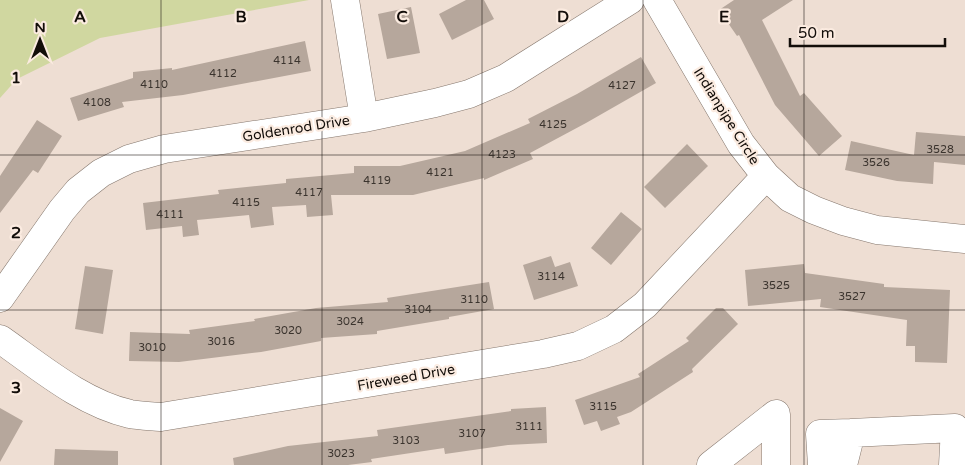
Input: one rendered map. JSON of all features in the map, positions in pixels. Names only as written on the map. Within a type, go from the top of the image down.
[{"type":"street","points":[[345,0],[364,118]]},
{"type":"street","name":"Goldenrod Drive","points":[[0,298],[62,210],[78,191],[101,173],[129,159],[164,149],[364,118],[469,94],[506,78],[630,0]]},
{"type":"street","name":"Indianpipe Circle","points":[[657,0],[741,144],[766,176],[790,198],[843,222],[877,230],[965,239]]},
{"type":"street","name":"Fireweed Drive","points":[[0,339],[71,388],[100,403],[130,414],[161,417],[543,354],[578,346],[614,330],[645,305],[766,176]]},
{"type":"street","points":[[711,465],[776,414],[776,465]]},
{"type":"street","points":[[822,465],[820,434],[960,428],[953,465]]},
{"type":"street","points":[[843,465],[851,433]]},
{"type":"green space","points":[[0,0],[309,0],[100,38],[17,79],[0,98]]},
{"type":"building","points":[[466,0],[484,0],[494,19],[452,40],[439,14]]},
{"type":"building","points":[[734,0],[793,0],[762,20],[800,96],[804,93],[842,136],[819,156],[775,105],[739,35],[737,36],[719,10]]},
{"type":"building","points":[[411,7],[420,53],[387,59],[378,14]]},
{"type":"building","points":[[305,41],[311,71],[183,95],[122,102],[124,107],[78,121],[70,98],[133,78],[133,72],[172,68],[172,70]]},
{"type":"building","points":[[641,57],[656,83],[530,153],[533,159],[484,180],[484,178],[413,195],[331,195],[333,215],[307,217],[306,205],[272,207],[274,225],[251,228],[249,215],[197,220],[199,235],[183,237],[182,226],[146,230],[143,203],[219,194],[218,190],[286,183],[286,179],[354,173],[354,166],[400,166],[465,151],[530,123],[528,119],[577,94]]},
{"type":"building","points":[[37,120],[62,136],[38,173],[33,170],[0,213],[0,176]]},
{"type":"building","points":[[916,132],[965,136],[965,165],[934,162],[933,184],[897,181],[845,170],[851,141],[914,155]]},
{"type":"building","points":[[687,144],[708,166],[665,208],[644,187]]},
{"type":"building","points":[[621,212],[642,229],[611,265],[591,248]]},
{"type":"building","points":[[551,256],[555,267],[570,262],[578,286],[534,300],[523,265]]},
{"type":"building","points":[[804,264],[805,273],[884,284],[884,287],[950,290],[947,363],[915,362],[915,346],[906,346],[907,320],[820,307],[821,299],[748,306],[745,270]]},
{"type":"building","points":[[85,266],[113,270],[103,334],[75,329]]},
{"type":"building","points":[[489,282],[494,309],[449,317],[449,319],[377,331],[377,334],[321,338],[321,341],[261,352],[179,362],[129,361],[130,332],[190,334],[189,330],[255,321],[254,319],[316,308],[388,302],[387,298]]},
{"type":"building","points":[[716,308],[723,308],[738,324],[692,369],[693,372],[631,412],[617,417],[620,424],[601,431],[597,421],[584,425],[575,400],[640,377],[638,374],[689,341],[686,338]]},
{"type":"building","points":[[546,407],[547,443],[508,445],[445,454],[444,448],[371,459],[372,462],[348,465],[234,465],[233,458],[288,446],[378,436],[377,430],[511,411],[511,409]]},
{"type":"building","points":[[0,408],[23,421],[0,462]]},
{"type":"building","points":[[55,449],[118,451],[118,465],[54,465]]}]
